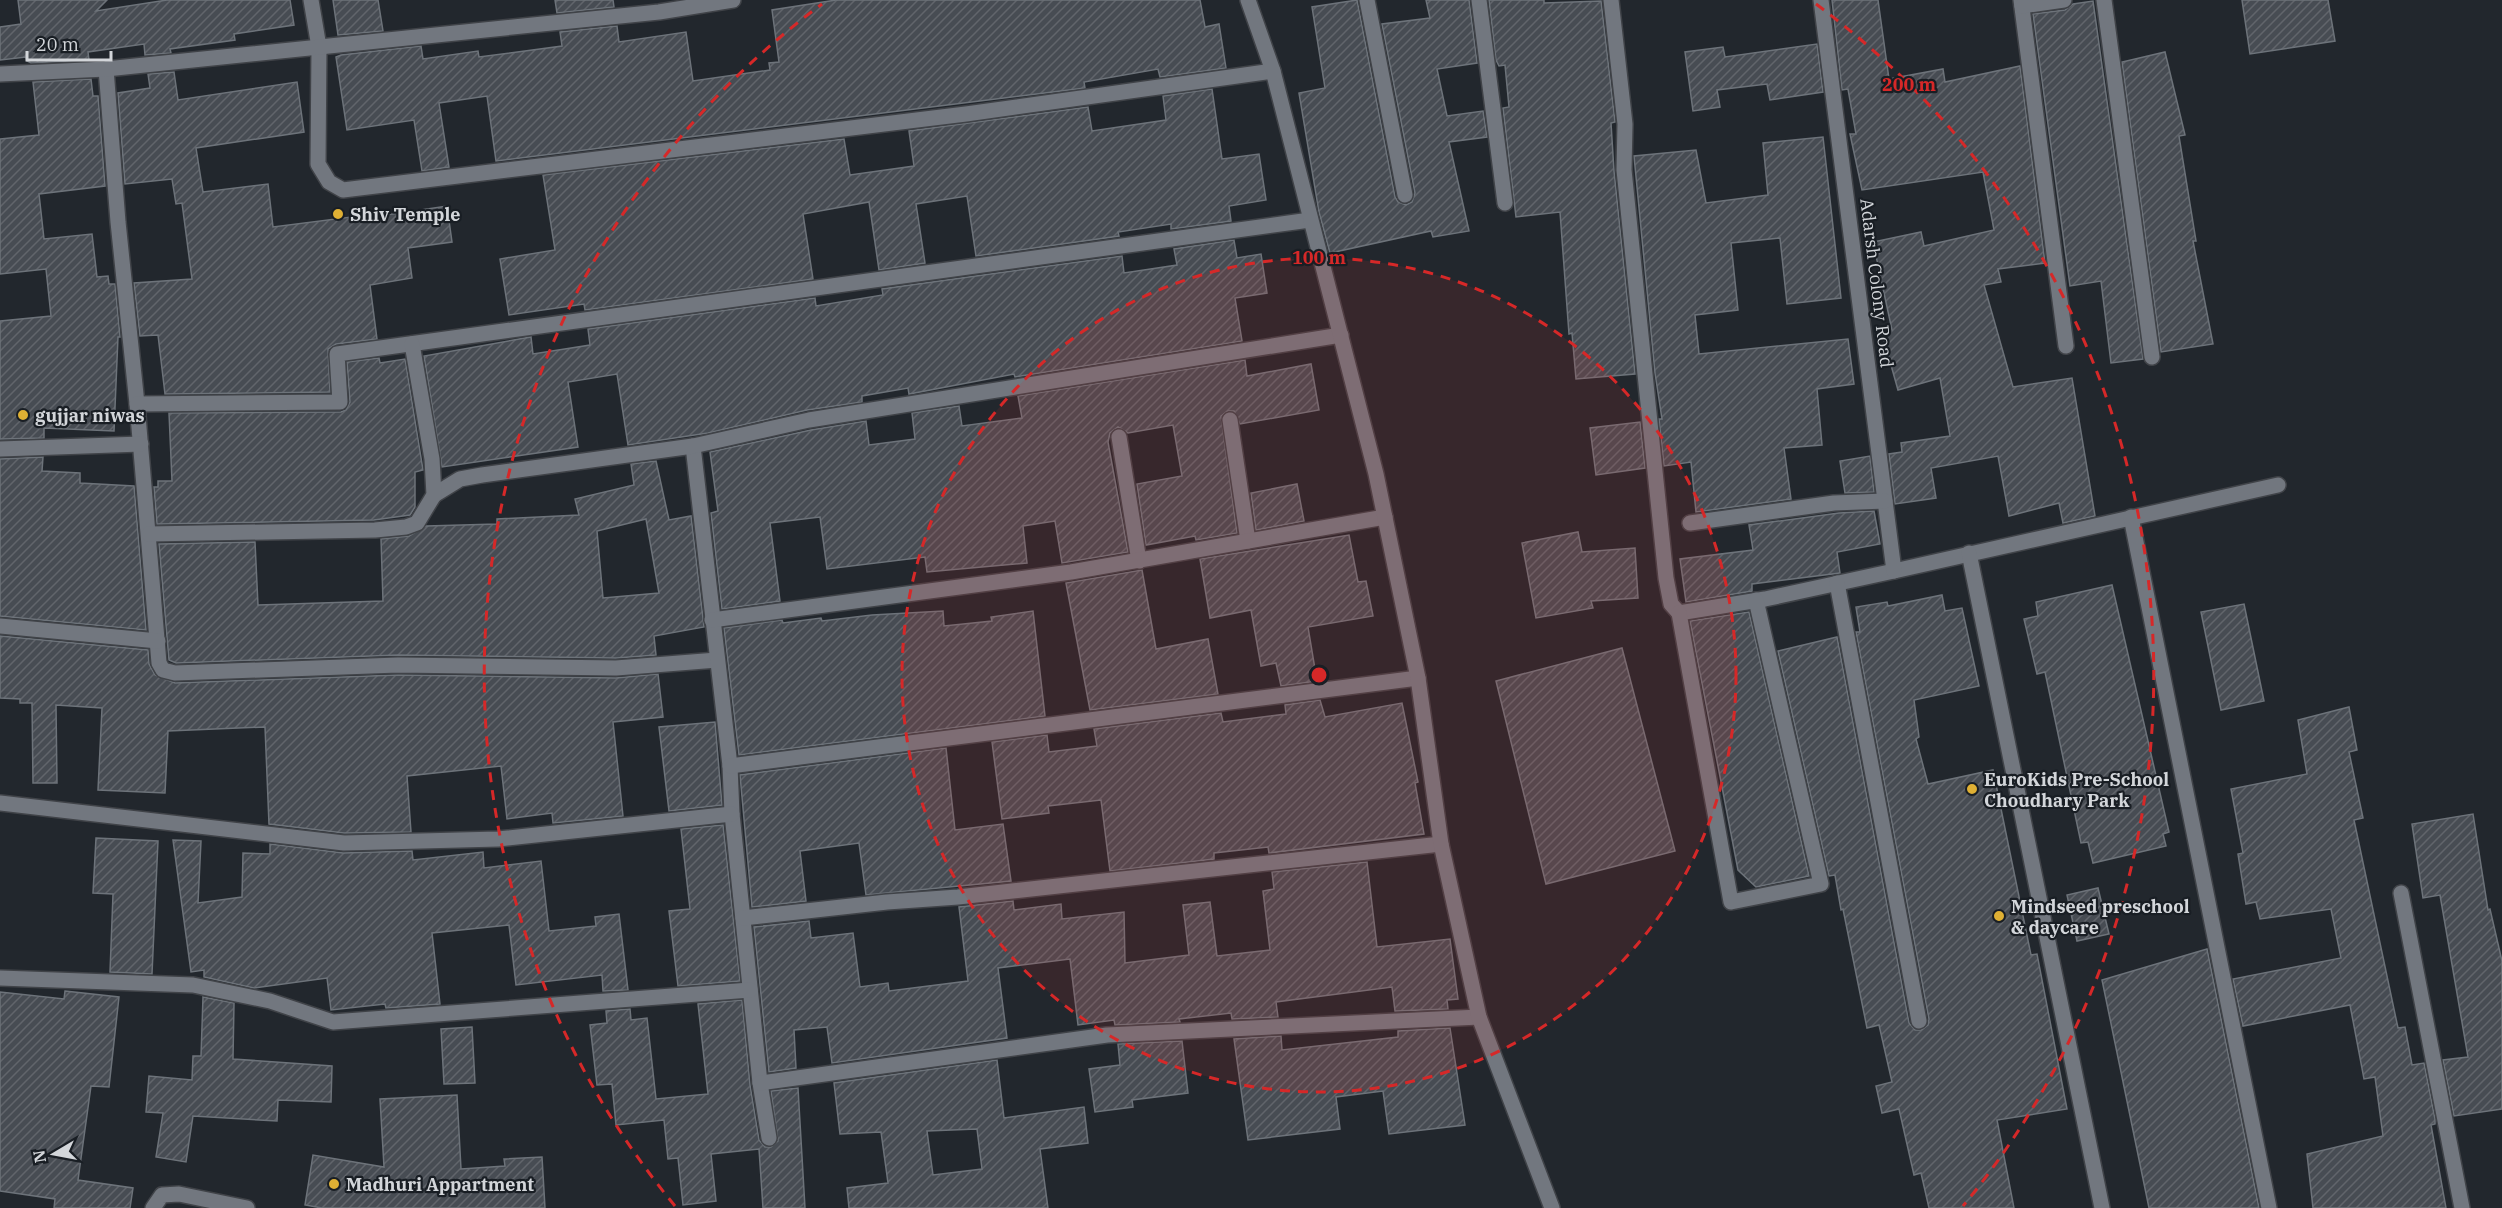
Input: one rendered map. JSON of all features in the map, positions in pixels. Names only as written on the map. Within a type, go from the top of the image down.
[{"type":"street","points":[[311,0],[319,47],[318,164],[329,182],[343,190],[966,114],[1273,71]]},
{"type":"street","points":[[0,74],[106,69],[647,13],[733,0]]},
{"type":"street","points":[[1248,0],[1273,71],[1385,517],[1418,678],[1442,844],[1479,1017],[1552,1208]]},
{"type":"street","points":[[1367,0],[1405,195]]},
{"type":"street","points":[[1479,0],[1505,202]]},
{"type":"street","points":[[1611,0],[1625,124],[1624,170],[1666,578],[1671,604],[1678,613],[1731,903],[1821,884],[1756,600]]},
{"type":"street","name":"Adarsh Colony Road","points":[[1821,0],[1894,571]]},
{"type":"street","points":[[2064,0],[2022,3],[2066,346]]},
{"type":"street","points":[[2104,0],[2152,357]]},
{"type":"street","points":[[106,69],[159,663],[163,670],[175,673],[398,665],[616,668],[717,660]]},
{"type":"street","points":[[137,404],[340,402],[337,354],[1310,220]]},
{"type":"street","points":[[149,534],[406,527],[417,523],[434,495],[460,479],[693,446],[809,420],[1341,335]]},
{"type":"street","points":[[412,344],[432,459],[434,495]]},
{"type":"street","points":[[1230,420],[1248,541]]},
{"type":"street","points":[[1119,437],[1139,561]]},
{"type":"street","points":[[0,449],[141,444]]},
{"type":"street","points":[[693,446],[730,766],[732,814],[760,1083],[769,1138]]},
{"type":"street","points":[[1678,613],[1756,600],[1894,571],[2278,485]]},
{"type":"street","points":[[1690,523],[1834,503],[1885,501]]},
{"type":"street","points":[[712,620],[1060,574],[1385,517]]},
{"type":"street","points":[[2131,518],[2269,1208]]},
{"type":"street","points":[[1969,553],[2102,1208]]},
{"type":"street","points":[[1837,583],[1919,1021]]},
{"type":"street","points":[[0,626],[158,641]]},
{"type":"street","points":[[730,766],[1418,678]]},
{"type":"street","points":[[0,803],[344,843],[498,839],[732,814]]},
{"type":"street","points":[[743,918],[1442,844]]},
{"type":"street","points":[[2401,893],[2462,1208]]},
{"type":"street","points":[[0,978],[193,985],[270,1000],[333,1022],[750,990]]},
{"type":"street","points":[[760,1083],[1107,1035],[1479,1017]]},
{"type":"street","points":[[153,1208],[162,1195],[179,1194],[247,1208]]},
{"type":"building","points":[[18,0],[107,0],[96,11],[167,0],[290,0],[294,25],[234,34],[235,40],[170,49],[171,53],[145,55],[144,44],[88,52],[89,60],[31,63],[26,57],[0,60],[0,27],[21,24]]},
{"type":"building","points":[[333,0],[378,0],[383,31],[338,35]]},
{"type":"building","points":[[555,0],[613,0],[614,7],[557,13]]},
{"type":"building","points":[[836,0],[1200,0],[1205,27],[1219,24],[1226,68],[1160,77],[1158,69],[1084,82],[1085,88],[496,161],[487,96],[439,103],[449,167],[422,171],[414,120],[347,130],[336,57],[341,55],[421,46],[423,59],[478,51],[479,57],[562,46],[560,32],[617,26],[619,42],[686,32],[693,81],[770,70],[769,63],[779,62],[772,10]]},
{"type":"building","points":[[1357,0],[1395,197],[1398,202],[1406,205],[1412,202],[1415,193],[1382,24],[1430,18],[1426,0],[1469,0],[1477,63],[1437,69],[1447,116],[1483,111],[1487,137],[1449,142],[1469,231],[1433,237],[1431,231],[1330,253],[1319,212],[1299,93],[1325,88],[1312,7]]},
{"type":"building","points":[[1489,0],[1544,0],[1544,3],[1601,1],[1615,122],[1611,123],[1614,171],[1635,374],[1576,379],[1572,333],[1569,334],[1560,212],[1516,217],[1503,108],[1509,107],[1505,65],[1499,66],[1496,60]]},
{"type":"building","points":[[1832,0],[1878,0],[1889,79],[1943,69],[1945,82],[2020,66],[2045,263],[1998,269],[2001,282],[1984,285],[2013,387],[2072,378],[2095,516],[2063,523],[2059,503],[2009,516],[1998,456],[1931,468],[1936,498],[1895,504],[1889,454],[1902,452],[1901,443],[1950,436],[1940,378],[1898,390],[1882,333],[1892,330],[1873,242],[1921,232],[1924,246],[1994,230],[1983,172],[1862,190],[1850,134],[1856,134],[1848,89],[1842,90]]},
{"type":"building","points":[[2242,0],[2328,0],[2335,41],[2250,54]]},
{"type":"building","points":[[2093,1],[2143,359],[2111,363],[2101,281],[2070,286],[2033,14],[2065,10],[2073,4]]},
{"type":"building","points":[[1817,44],[1823,92],[1770,100],[1767,84],[1717,90],[1720,107],[1693,111],[1685,52],[1723,47],[1725,57]]},
{"type":"building","points":[[2165,52],[2185,135],[2179,136],[2196,241],[2193,241],[2213,344],[2161,352],[2122,62]]},
{"type":"building","points":[[174,72],[178,100],[297,82],[304,132],[196,148],[203,192],[268,184],[273,227],[359,216],[359,219],[447,206],[452,242],[408,248],[412,278],[370,285],[377,339],[336,344],[328,349],[330,392],[165,394],[158,335],[140,336],[134,283],[192,279],[182,203],[176,204],[172,179],[125,184],[118,93],[150,88],[148,74]]},
{"type":"building","points":[[91,79],[93,96],[98,96],[105,186],[39,194],[44,239],[92,234],[97,277],[108,276],[109,284],[115,284],[120,337],[118,337],[114,431],[44,428],[44,438],[0,439],[0,321],[51,316],[46,269],[0,274],[0,139],[39,135],[33,82]]},
{"type":"building","points":[[1212,89],[1222,159],[1259,154],[1266,200],[1229,206],[1231,221],[1171,229],[1171,224],[1118,232],[1119,236],[976,256],[967,196],[916,204],[925,263],[879,270],[869,202],[803,214],[813,279],[585,310],[584,304],[509,315],[500,259],[555,250],[543,175],[844,139],[850,175],[914,166],[909,131],[1088,107],[1092,131],[1166,120],[1163,96]]},
{"type":"building","points":[[1823,137],[1841,298],[1787,304],[1780,238],[1731,243],[1738,310],[1695,315],[1699,354],[1848,339],[1854,384],[1817,389],[1822,445],[1784,448],[1791,499],[1696,512],[1691,462],[1664,466],[1659,419],[1662,419],[1655,373],[1634,156],[1696,150],[1706,203],[1768,195],[1763,143]]},
{"type":"building","points":[[1234,240],[1237,258],[1261,254],[1267,293],[1235,298],[1242,341],[1015,377],[1014,374],[909,394],[908,388],[862,396],[862,402],[807,410],[708,433],[628,445],[617,374],[568,382],[578,447],[442,467],[424,356],[531,337],[533,354],[590,345],[588,329],[815,298],[816,306],[883,295],[882,289],[1122,256],[1124,273],[1177,265],[1174,249]]},
{"type":"building","points":[[379,358],[380,363],[405,359],[423,470],[415,472],[415,507],[410,515],[374,520],[157,524],[154,487],[158,487],[158,481],[172,481],[169,413],[341,412],[346,410],[350,402],[347,362]]},
{"type":"building","points":[[1245,360],[1247,376],[1311,364],[1319,410],[1240,424],[1234,411],[1228,411],[1221,416],[1237,533],[1196,540],[1195,536],[1146,545],[1137,484],[1182,476],[1173,425],[1128,433],[1118,427],[1110,433],[1108,442],[1128,552],[1062,563],[1055,521],[1023,526],[1027,563],[927,572],[925,557],[827,569],[820,517],[770,523],[780,601],[722,609],[711,513],[718,511],[710,452],[811,430],[866,421],[869,445],[915,439],[912,413],[959,406],[962,426],[1022,418],[1018,396]]},
{"type":"building","points":[[1640,422],[1645,468],[1596,475],[1590,428]]},
{"type":"building","points":[[1870,456],[1874,492],[1845,493],[1840,461]]},
{"type":"building","points":[[43,457],[42,471],[80,473],[80,483],[134,486],[146,630],[0,616],[0,459]]},
{"type":"building","points":[[656,461],[669,520],[691,516],[704,627],[654,636],[656,655],[616,658],[398,655],[176,663],[169,660],[159,544],[255,542],[258,605],[383,601],[381,539],[409,536],[426,526],[497,524],[497,519],[579,515],[575,499],[634,485],[631,464]],"holes":[[[646,519],[659,593],[603,598],[597,531]]]},
{"type":"building","points":[[1297,484],[1304,521],[1256,530],[1251,493]]},
{"type":"building","points":[[1874,511],[1880,544],[1837,552],[1840,573],[1752,584],[1752,591],[1686,602],[1680,559],[1753,550],[1749,525],[1839,513]]},
{"type":"building","points":[[1578,532],[1582,552],[1635,548],[1638,598],[1591,601],[1593,608],[1536,618],[1522,543]]},
{"type":"building","points":[[1349,535],[1358,582],[1366,581],[1373,616],[1308,627],[1317,681],[1281,686],[1276,663],[1261,666],[1251,610],[1210,618],[1200,559]]},
{"type":"building","points":[[1142,570],[1156,649],[1208,639],[1218,694],[1090,710],[1066,583]]},
{"type":"building","points":[[2112,585],[2169,832],[2163,834],[2166,846],[2093,863],[2088,842],[2081,843],[2045,672],[2037,674],[2024,619],[2038,616],[2036,602]]},
{"type":"building","points":[[1942,595],[1945,611],[1962,608],[1979,686],[1914,700],[1919,737],[1916,739],[1928,784],[1993,770],[2031,955],[2037,954],[2067,1109],[1997,1120],[2014,1208],[1929,1208],[1921,1173],[1914,1175],[1899,1109],[1882,1113],[1876,1086],[1892,1082],[1879,1025],[1867,1028],[1835,875],[1829,876],[1778,651],[1837,637],[1909,1023],[1915,1030],[1921,1030],[1928,1025],[1929,1019],[1856,632],[1860,632],[1856,607],[1887,602],[1888,606]]},
{"type":"building","points":[[2244,604],[2264,701],[2221,710],[2201,612]]},
{"type":"building","points":[[943,611],[944,626],[992,621],[991,617],[1033,611],[1045,716],[739,755],[724,628],[782,620],[783,623],[821,618],[822,621],[872,615]]},
{"type":"building","points":[[1749,612],[1809,876],[1756,887],[1738,870],[1690,621]]},
{"type":"building","points":[[0,636],[148,650],[149,664],[155,675],[175,683],[398,675],[616,678],[658,674],[663,717],[613,722],[623,816],[553,823],[552,813],[507,819],[501,766],[407,776],[411,832],[344,833],[269,824],[265,727],[168,731],[165,793],[98,790],[102,708],[56,705],[57,783],[33,783],[32,703],[20,703],[20,699],[0,698]]},
{"type":"building","points":[[1622,648],[1675,851],[1546,884],[1496,681]]},
{"type":"building","points":[[1320,700],[1325,717],[1402,703],[1418,782],[1415,783],[1424,834],[1269,853],[1268,847],[1214,853],[1214,859],[1110,871],[1101,800],[1048,806],[1049,813],[1002,819],[992,742],[1047,735],[1049,752],[1097,746],[1094,729],[1221,713],[1223,722],[1286,714],[1285,705]]},
{"type":"building","points":[[2349,707],[2357,750],[2349,752],[2363,818],[2354,820],[2398,1028],[2405,1027],[2412,1065],[2424,1063],[2435,1119],[2435,1124],[2431,1125],[2446,1208],[2313,1208],[2307,1154],[2383,1136],[2375,1077],[2364,1079],[2350,1005],[2243,1026],[2233,979],[2341,958],[2331,909],[2260,919],[2256,902],[2246,904],[2238,854],[2243,853],[2231,789],[2307,774],[2298,720]]},
{"type":"building","points":[[715,722],[722,805],[669,811],[659,727]]},
{"type":"building","points":[[946,748],[955,830],[1003,824],[1011,881],[866,895],[859,843],[800,851],[806,901],[752,907],[740,775]]},
{"type":"building","points":[[2473,814],[2488,910],[2490,909],[2502,961],[2502,1109],[2454,1116],[2443,1060],[2468,1057],[2440,895],[2423,898],[2412,824]]},
{"type":"building","points":[[723,825],[740,981],[678,986],[669,911],[690,909],[681,829]]},
{"type":"building","points":[[96,838],[158,841],[152,974],[110,972],[113,894],[93,893]]},
{"type":"building","points":[[173,840],[201,841],[198,903],[242,897],[243,853],[270,854],[270,844],[343,853],[412,851],[413,860],[483,852],[484,868],[541,861],[549,931],[596,926],[595,917],[619,914],[628,990],[603,991],[602,975],[516,985],[509,925],[432,933],[440,1004],[386,1008],[385,1004],[331,1010],[327,978],[254,988],[204,977],[204,970],[191,972]]},
{"type":"building","points":[[1367,862],[1377,947],[1450,939],[1458,999],[1447,1000],[1448,1009],[1395,1011],[1392,987],[1276,1002],[1278,1017],[1232,1019],[1231,1013],[1179,1019],[1180,1022],[1115,1025],[1114,1020],[1078,1025],[1070,959],[998,968],[1007,1038],[832,1063],[827,1027],[794,1030],[796,1068],[769,1072],[754,927],[809,921],[811,938],[853,933],[860,987],[888,983],[889,991],[968,981],[959,907],[1013,901],[1014,910],[1061,904],[1062,919],[1124,912],[1125,963],[1189,955],[1183,905],[1210,902],[1217,956],[1270,950],[1263,891],[1274,889],[1272,872]]},
{"type":"building","points":[[2098,888],[2109,934],[2077,941],[2067,895]]},
{"type":"building","points":[[2207,949],[2259,1208],[2149,1208],[2102,980]]},
{"type":"building","points":[[65,991],[119,997],[109,1087],[91,1086],[78,1180],[133,1188],[130,1208],[54,1208],[55,1199],[0,1191],[0,992],[64,999]]},
{"type":"building","points":[[203,997],[234,1003],[233,1059],[332,1066],[331,1102],[278,1100],[277,1121],[193,1116],[186,1162],[156,1157],[163,1113],[146,1112],[149,1076],[192,1080],[193,1056],[201,1056]]},
{"type":"building","points":[[742,1000],[750,1085],[759,1140],[765,1147],[771,1147],[778,1141],[771,1091],[798,1088],[805,1208],[763,1208],[759,1149],[711,1154],[716,1201],[683,1205],[678,1158],[668,1159],[664,1120],[616,1125],[612,1084],[597,1085],[590,1025],[607,1023],[606,1011],[630,1009],[631,1020],[647,1018],[656,1099],[708,1094],[698,1004]]},
{"type":"building","points":[[472,1027],[475,1083],[444,1084],[441,1029]]},
{"type":"building","points":[[1450,1028],[1465,1125],[1389,1134],[1383,1091],[1336,1097],[1340,1129],[1248,1140],[1234,1039],[1281,1036],[1282,1050],[1398,1037],[1398,1031]]},
{"type":"building","points":[[1182,1041],[1188,1093],[1132,1100],[1133,1107],[1095,1112],[1089,1069],[1120,1065],[1118,1044]]},
{"type":"building","points":[[997,1060],[1004,1118],[1084,1107],[1088,1143],[1040,1149],[1048,1208],[849,1208],[847,1188],[888,1183],[881,1132],[840,1134],[834,1083]],"holes":[[[977,1129],[982,1169],[933,1175],[927,1131]]]},
{"type":"building","points":[[457,1095],[461,1169],[505,1166],[504,1159],[542,1157],[545,1208],[322,1208],[305,1205],[313,1155],[384,1167],[380,1099]]},
{"type":"place","name":"Shiv Temple","points":[[338,214]]},
{"type":"place","name":"gujjar niwas","points":[[23,415]]},
{"type":"place","name":"EuroKids Pre-School Choudhary Park","points":[[1972,789]]},
{"type":"place","name":"Mindseed preschool & daycare","points":[[1999,916]]},
{"type":"place","name":"Madhuri Appartment","points":[[334,1184]]}]
